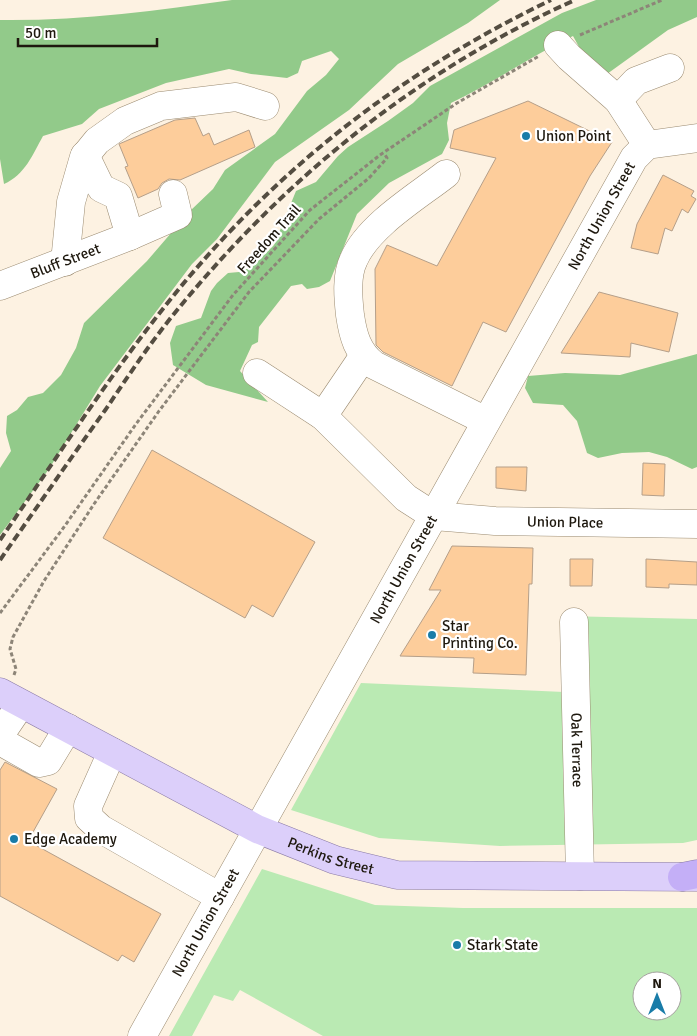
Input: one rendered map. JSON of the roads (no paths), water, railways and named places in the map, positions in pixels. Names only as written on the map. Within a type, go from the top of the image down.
[{"type":"main road","name":"Perkins Street","points":[[8,697],[257,829],[335,860],[397,874],[692,876]]},
{"type":"street","points":[[558,44],[569,57],[618,100],[647,145],[695,144]]},
{"type":"street","points":[[618,100],[636,81],[670,68]]},
{"type":"street","points":[[65,262],[71,202],[85,156],[97,141],[125,122],[161,106],[236,97],[265,106]]},
{"type":"street","name":"North Union Street","points":[[142,1036],[634,158],[647,145]]},
{"type":"street","points":[[85,156],[101,188]]},
{"type":"street","points":[[446,174],[380,226],[354,259],[348,296],[357,346],[363,357],[374,365],[486,421]]},
{"type":"street","points":[[71,202],[86,191],[101,188],[118,196],[130,236]]},
{"type":"street","name":"Bluff Street","points":[[0,286],[178,216],[173,194]]},
{"type":"street","points":[[323,416],[363,357]]},
{"type":"street","points":[[257,373],[323,416],[406,498],[434,516]]},
{"type":"street","name":"Union Place","points":[[434,516],[495,521],[697,524]]},
{"type":"street","name":"Oak Terrace","points":[[574,622],[580,876]]},
{"type":"street","points":[[0,736],[8,697]]},
{"type":"street","points":[[0,740],[39,763],[48,761],[68,728]]},
{"type":"street","points":[[112,752],[88,806],[90,818],[101,829],[220,897]]},
{"type":"railway","points":[[0,540],[138,341],[188,278],[227,234],[268,193],[310,155],[400,86],[448,56],[551,0]]},
{"type":"railway","points":[[0,560],[163,328],[225,255],[268,211],[314,168],[412,92],[464,58],[518,27],[575,0]]},
{"type":"place","name":"Union Point","points":[[526,136]]},
{"type":"place","name":"Star Printing Co.","points":[[432,635]]},
{"type":"place","name":"Edge Academy","points":[[14,839]]},
{"type":"place","name":"Stark State","points":[[457,945]]}]
